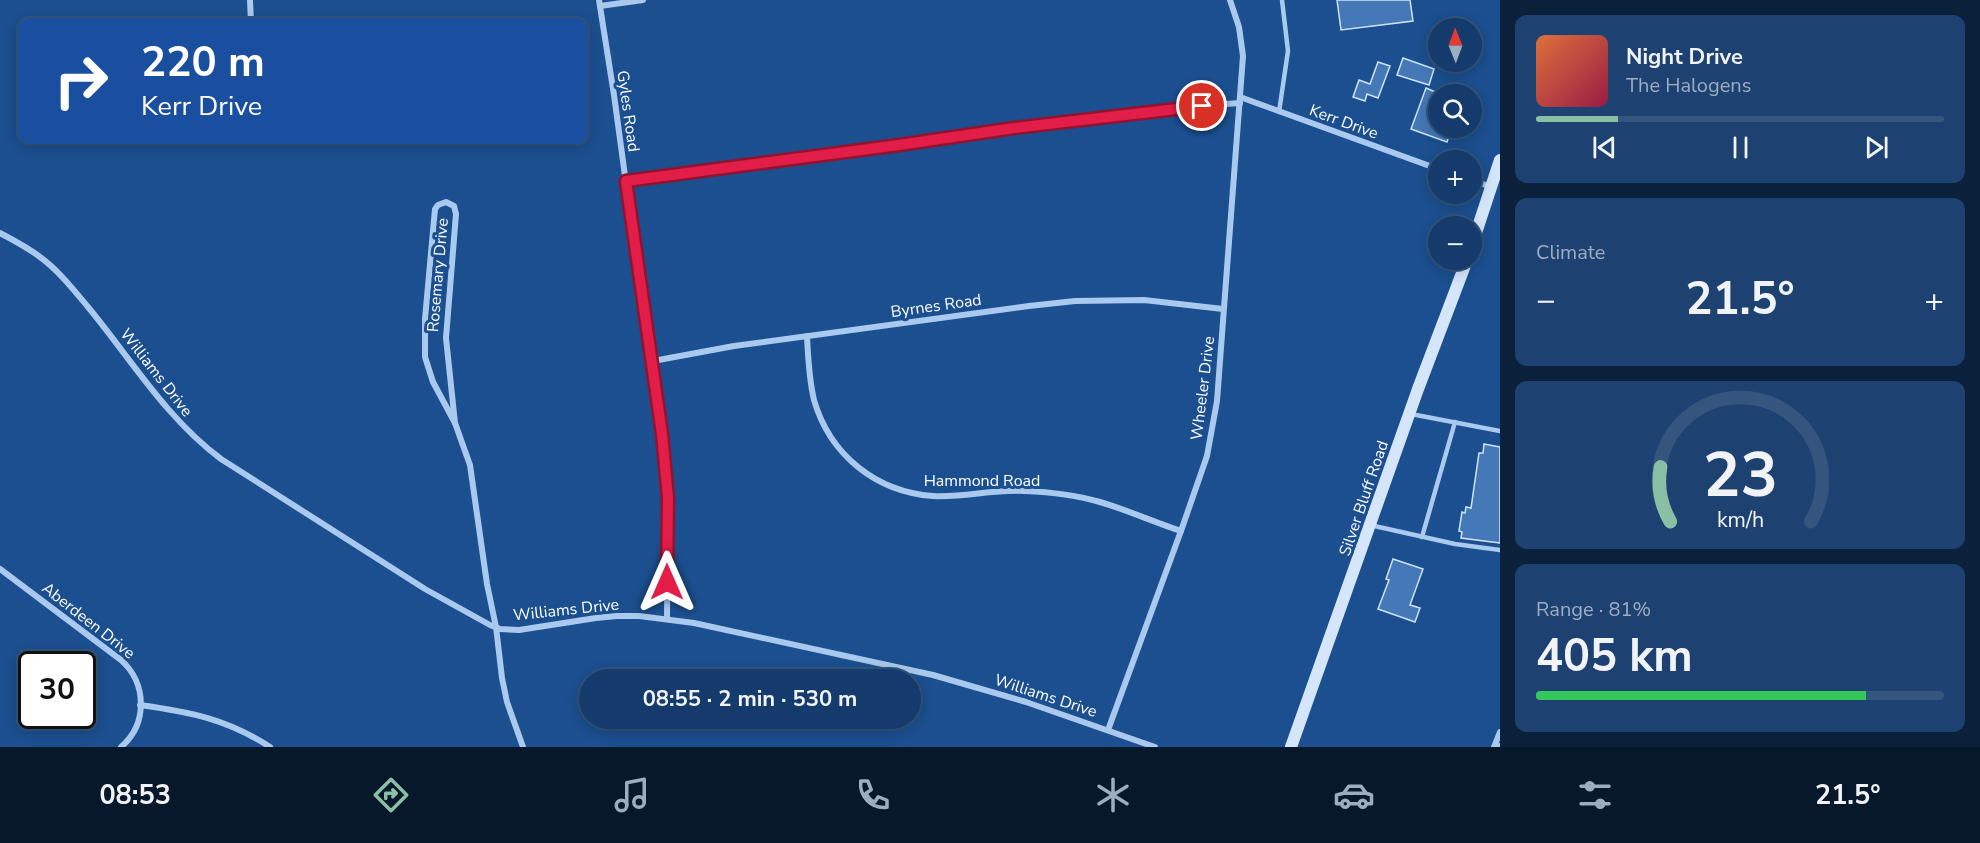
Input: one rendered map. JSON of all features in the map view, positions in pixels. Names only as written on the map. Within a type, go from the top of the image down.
[{"type":"street","points":[[250,0],[251,18]]},
{"type":"street","points":[[599,3],[644,0]]},
{"type":"street","name":"Wheeler Drive","points":[[1108,730],[1207,456],[1217,401],[1240,100],[1242,42],[1230,0]]},
{"type":"street","name":"Gyles Road","points":[[599,3],[653,361],[668,498],[668,619]]},
{"type":"street","name":"Kerr Drive","points":[[626,181],[1025,126],[1240,100],[1428,165]]},
{"type":"street","points":[[1482,216],[1500,160]]},
{"type":"street","points":[[1482,184],[1492,187]]},
{"type":"street","name":"Rosemary Drive","points":[[446,202],[454,206],[456,214],[446,338],[455,423],[428,369],[424,339],[435,209],[446,202]]},
{"type":"street","name":"Williams Drive","points":[[0,233],[41,257],[73,289],[109,332],[172,416],[204,446],[230,465],[425,589],[496,627],[519,630],[617,616],[668,619],[933,675],[1026,702],[1155,747]]},
{"type":"street","name":"Silver Bluff Road","points":[[1291,747],[1409,413],[1463,270]]},
{"type":"street","name":"Byrnes Road","points":[[653,361],[722,348],[1075,301],[1144,300],[1223,309]]},
{"type":"street","name":"Hammond Road","points":[[807,336],[811,383],[821,418],[829,435],[858,468],[886,485],[914,494],[931,496],[1021,490],[1065,495],[1099,502],[1181,531]]},
{"type":"street","points":[[455,423],[470,465],[502,678],[507,702],[522,747]]},
{"type":"street","name":"Aberdeen Drive","points":[[0,569],[128,666],[138,682],[140,705]]},
{"type":"street","points":[[120,747],[135,733],[140,705],[186,711],[207,717],[241,730],[270,747]]},
{"type":"street","points":[[1494,747],[1500,732]]},
{"type":"lane","points":[[1279,112],[1288,51],[1282,0]]},
{"type":"lane","points":[[1409,413],[1500,430]]},
{"type":"lane","points":[[1422,537],[1455,422]]},
{"type":"lane","points":[[1370,525],[1455,544],[1500,550]]},
{"type":"building","points":[[1337,0],[1410,0],[1413,21],[1341,30]]},
{"type":"building","points":[[1403,58],[1428,67],[1428,72],[1433,72],[1428,85],[1397,75]]},
{"type":"building","points":[[1378,62],[1390,66],[1378,98],[1367,94],[1365,101],[1353,97],[1359,80],[1370,84]]},
{"type":"building","points":[[1426,88],[1428,89],[1428,135],[1411,129]]},
{"type":"building","points":[[1436,138],[1448,138],[1447,142]]},
{"type":"building","points":[[1484,444],[1500,447],[1500,543],[1461,538],[1462,532],[1459,531],[1462,512],[1465,513],[1466,507],[1471,508],[1479,453],[1483,453]]},
{"type":"building","points":[[1393,559],[1423,569],[1410,605],[1420,608],[1415,622],[1378,609],[1389,580],[1386,579]]},
{"type":"route","points":[[667,582],[668,498],[662,434],[626,181],[1014,128],[1202,106]]}]
